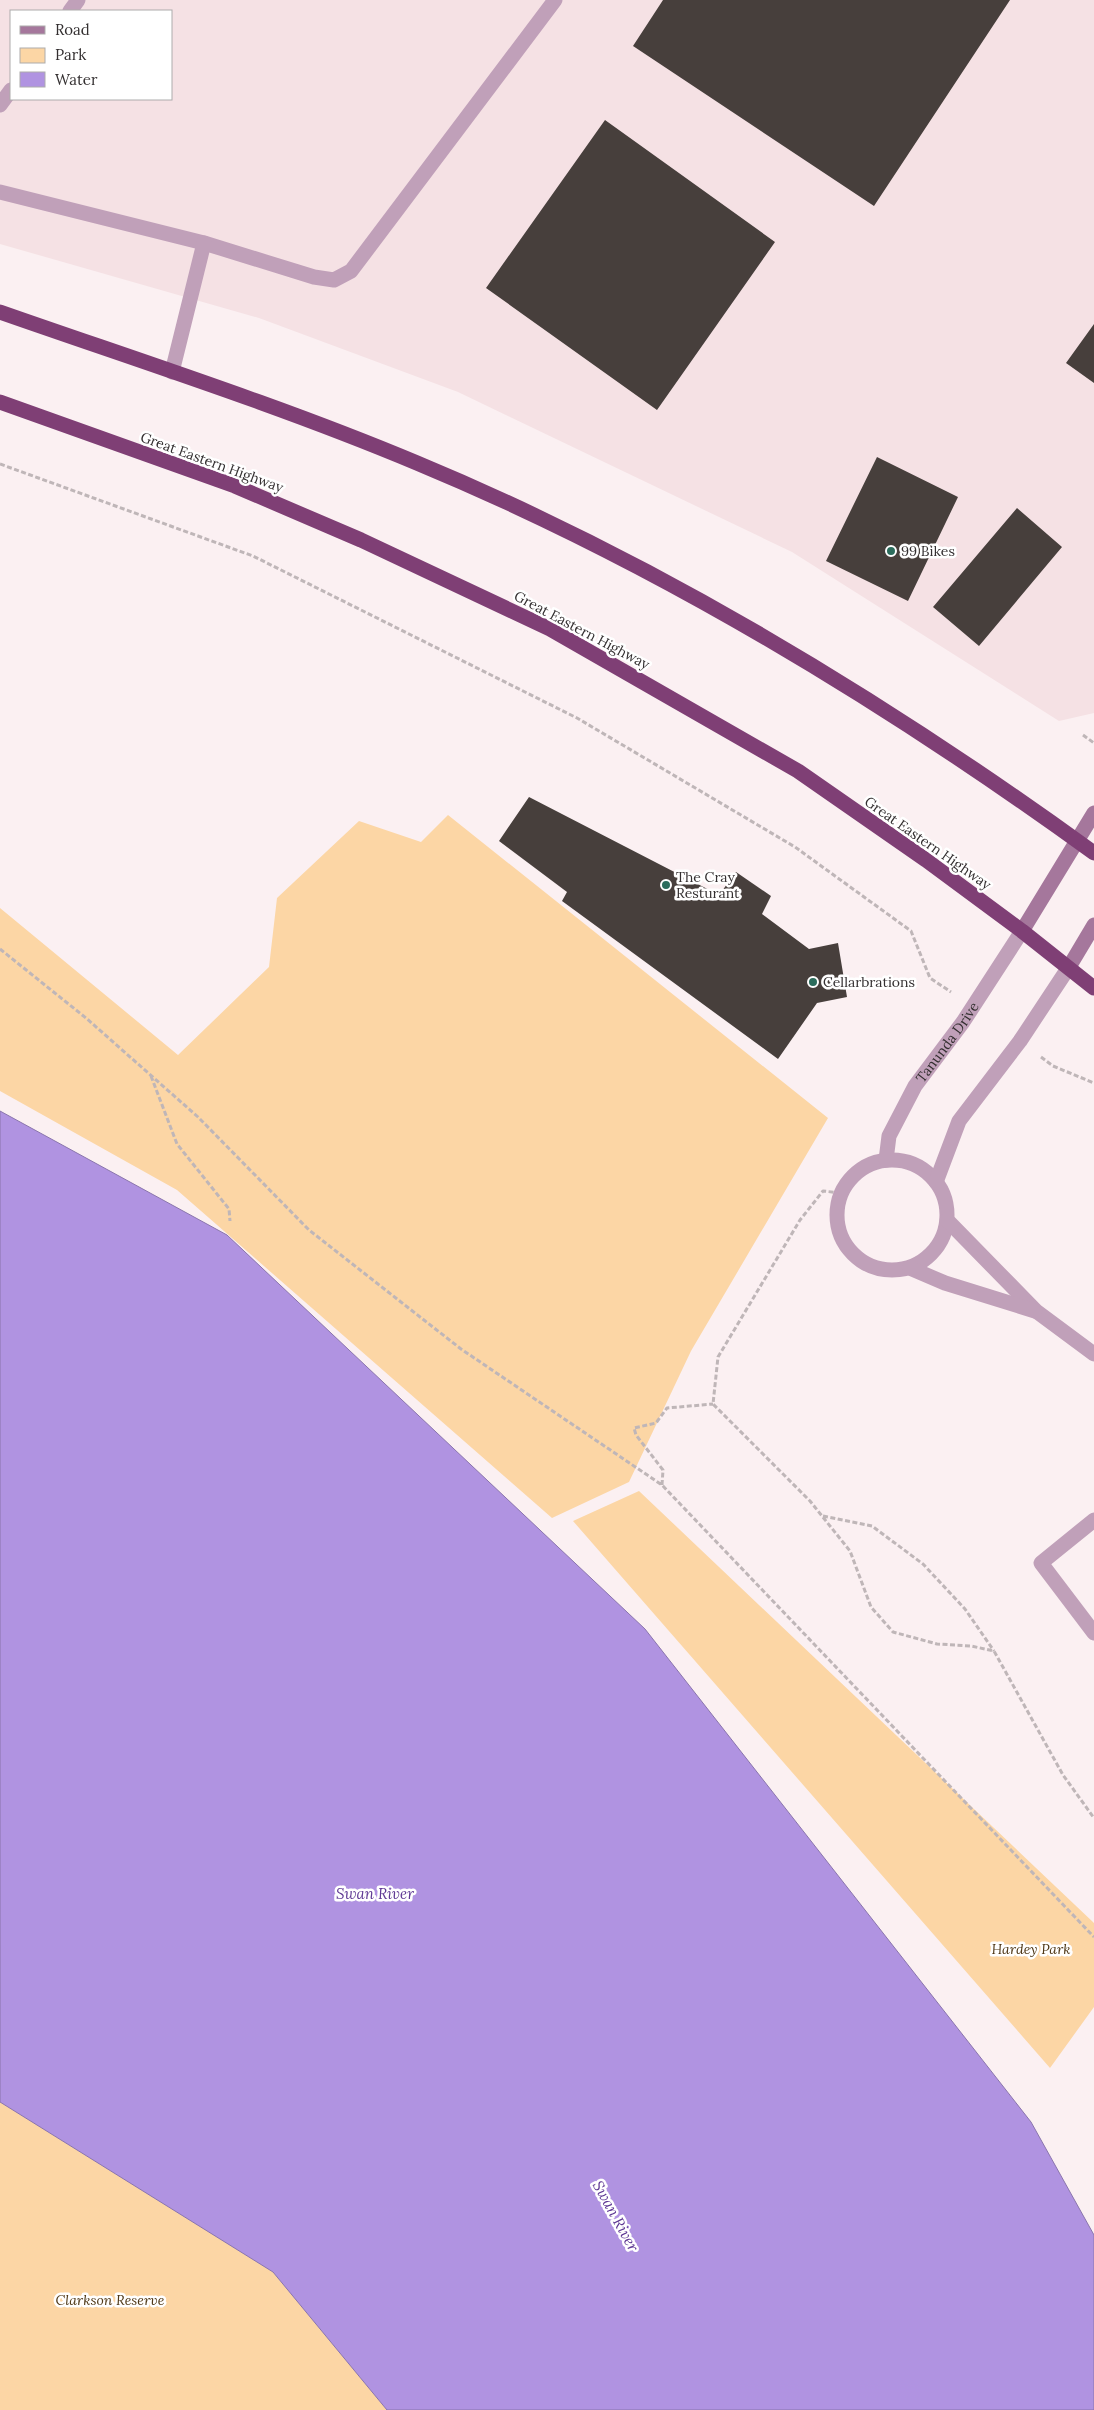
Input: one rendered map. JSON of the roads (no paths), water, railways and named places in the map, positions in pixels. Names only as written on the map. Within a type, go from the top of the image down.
[{"type":"highway","points":[[0,312],[294,413],[420,464],[595,545],[716,609],[909,724],[994,780],[1094,853]]},
{"type":"highway","name":"Great Eastern Highway","points":[[0,402],[235,486],[361,540],[550,628],[798,771],[926,860],[1022,931],[1094,988]]},
{"type":"main road","points":[[1022,931],[1094,813]]},
{"type":"main road","points":[[1069,967],[1094,926]]},
{"type":"lane","points":[[0,192],[204,243],[314,277],[334,280],[351,271],[554,0]]},
{"type":"lane","points":[[0,105],[10,91]]},
{"type":"lane","points":[[172,372],[204,243]]},
{"type":"lane","name":"Tanunda Drive","points":[[886,1160],[889,1136],[915,1086],[962,1022],[1022,931]]},
{"type":"lane","points":[[936,1182],[959,1121],[1020,1041],[1069,967]]},
{"type":"lane","points":[[886,1160],[905,1160],[922,1168],[936,1182],[943,1193],[947,1220],[943,1236],[935,1249],[924,1260],[910,1268],[892,1270],[874,1267],[858,1258],[846,1245],[838,1229],[837,1210],[848,1180],[859,1170],[872,1163],[886,1160]]},
{"type":"lane","points":[[947,1220],[1036,1311],[1094,1354]]},
{"type":"lane","points":[[910,1268],[945,1283],[1036,1311]]},
{"type":"lane","points":[[1094,1520],[1041,1563],[1094,1633]]},
{"type":"water","name":"Swan River","points":[[0,1111],[227,1235],[645,1629],[1031,2122],[1094,2235],[1094,2410],[387,2410],[273,2272],[0,2102]]},
{"type":"place","name":"99 Bikes","points":[[891,551]]},
{"type":"place","name":"The Cray Resturant","points":[[666,885]]},
{"type":"place","name":"Cellarbrations","points":[[813,982]]},
{"type":"park label","name":"Hardey Park","points":[[1031,1949]]},
{"type":"park label","name":"Clarkson Reserve","points":[[110,2300]]}]
